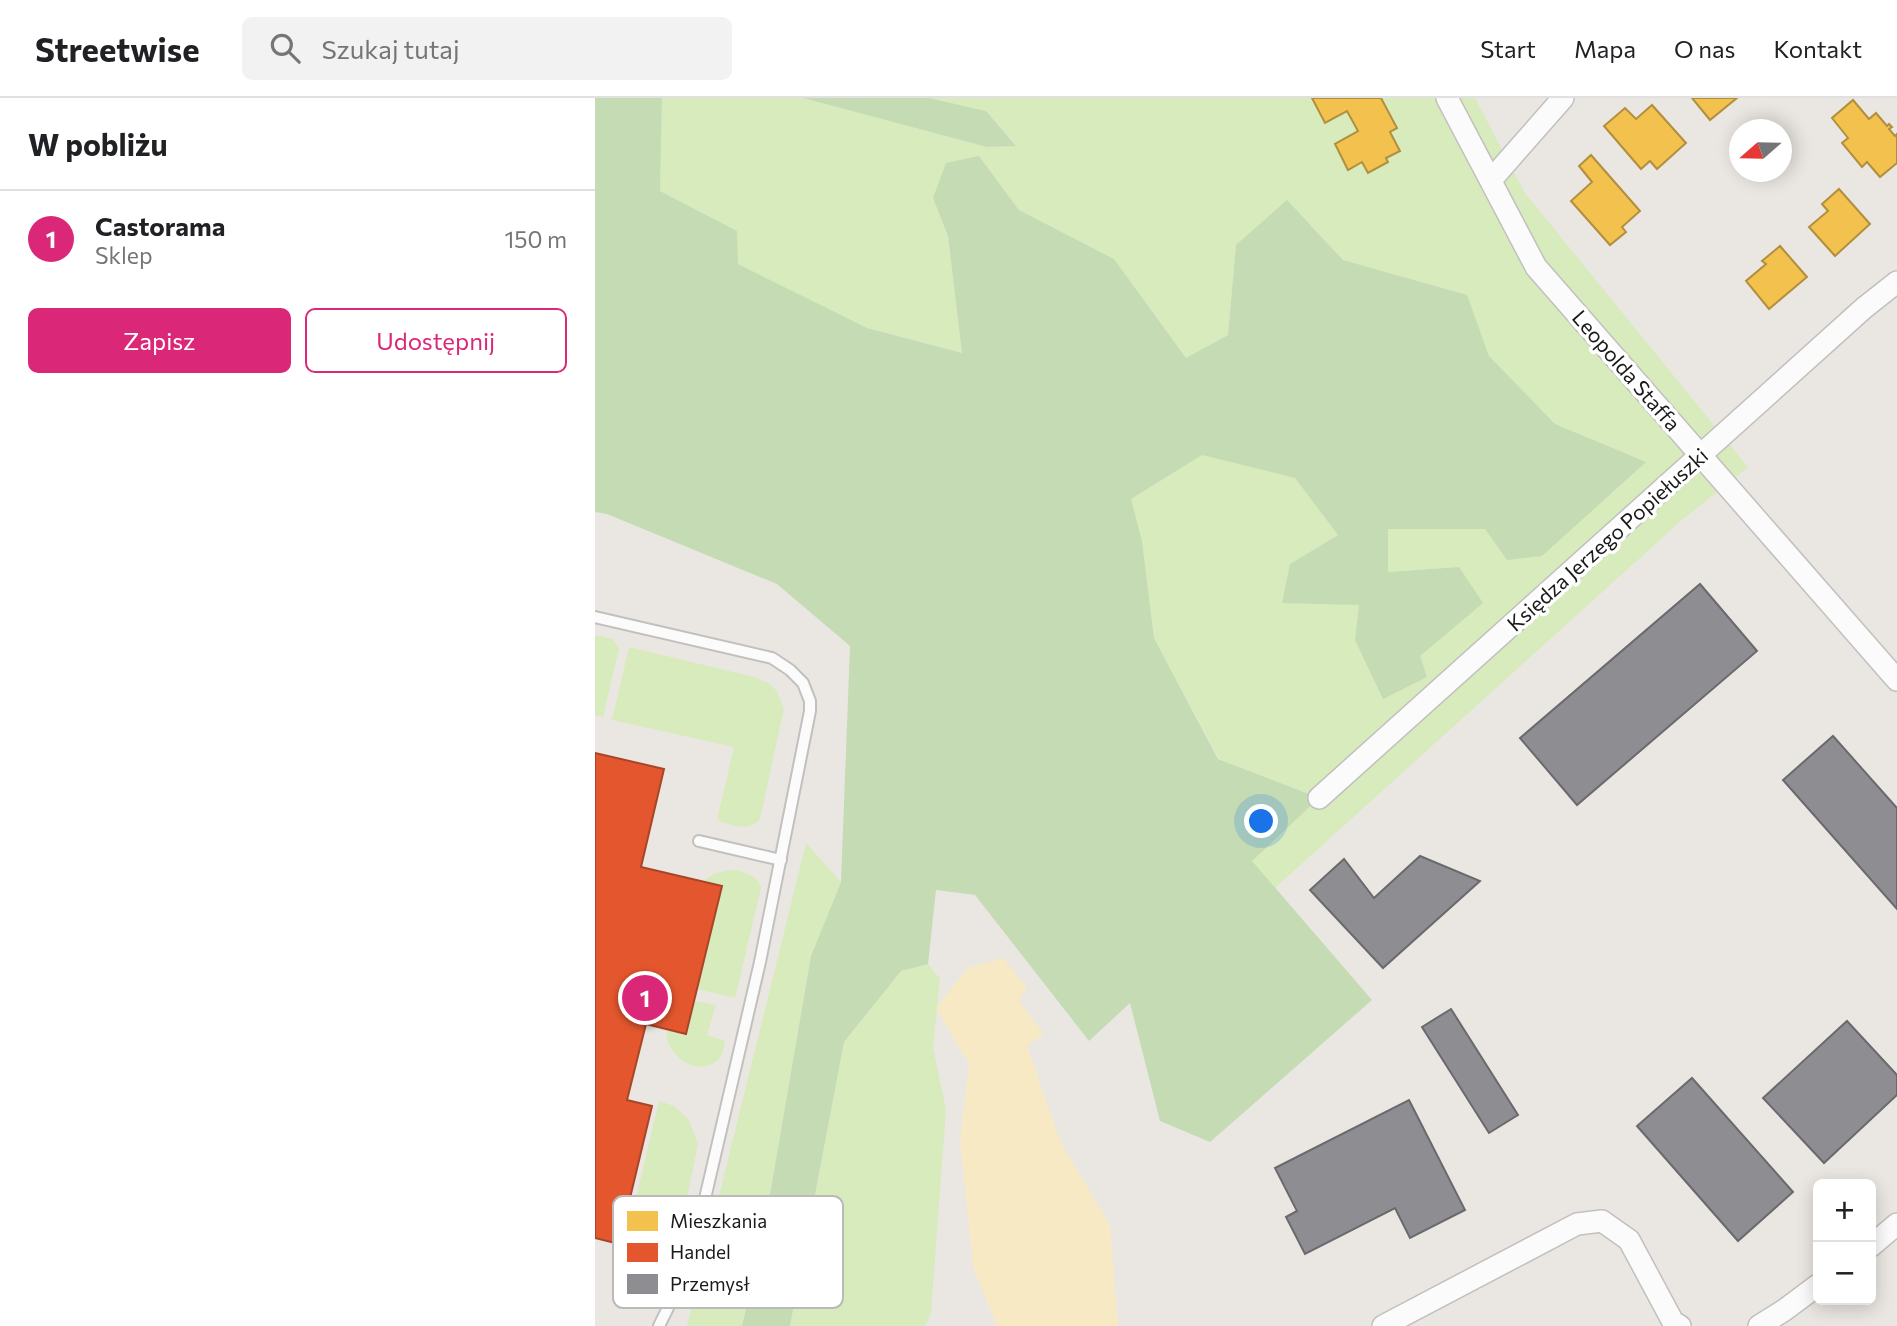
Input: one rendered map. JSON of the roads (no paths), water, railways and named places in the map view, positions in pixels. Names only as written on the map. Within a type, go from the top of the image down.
[{"type":"street","name":"Leopolda Staffa","points":[[1447,98],[1536,267],[1897,680]]},
{"type":"street","points":[[1490,180],[1563,98]]},
{"type":"street","name":"Księdza Jerzego Popiełuszki","points":[[1319,798],[1701,454],[1897,282]]},
{"type":"street","points":[[1383,1326],[1577,1224],[1602,1221],[1629,1240],[1673,1322],[1680,1326]]},
{"type":"street","points":[[1876,1242],[1897,1224]]},
{"type":"street","points":[[1759,1326],[1813,1289]]},
{"type":"lane","points":[[595,617],[772,658],[803,683],[810,701],[760,962],[706,1196]]},
{"type":"lane","points":[[699,841],[781,860]]},
{"type":"lane","points":[[659,1326],[668,1308]]},
{"type":"place","name":"Castorama","points":[[645,998]]}]
